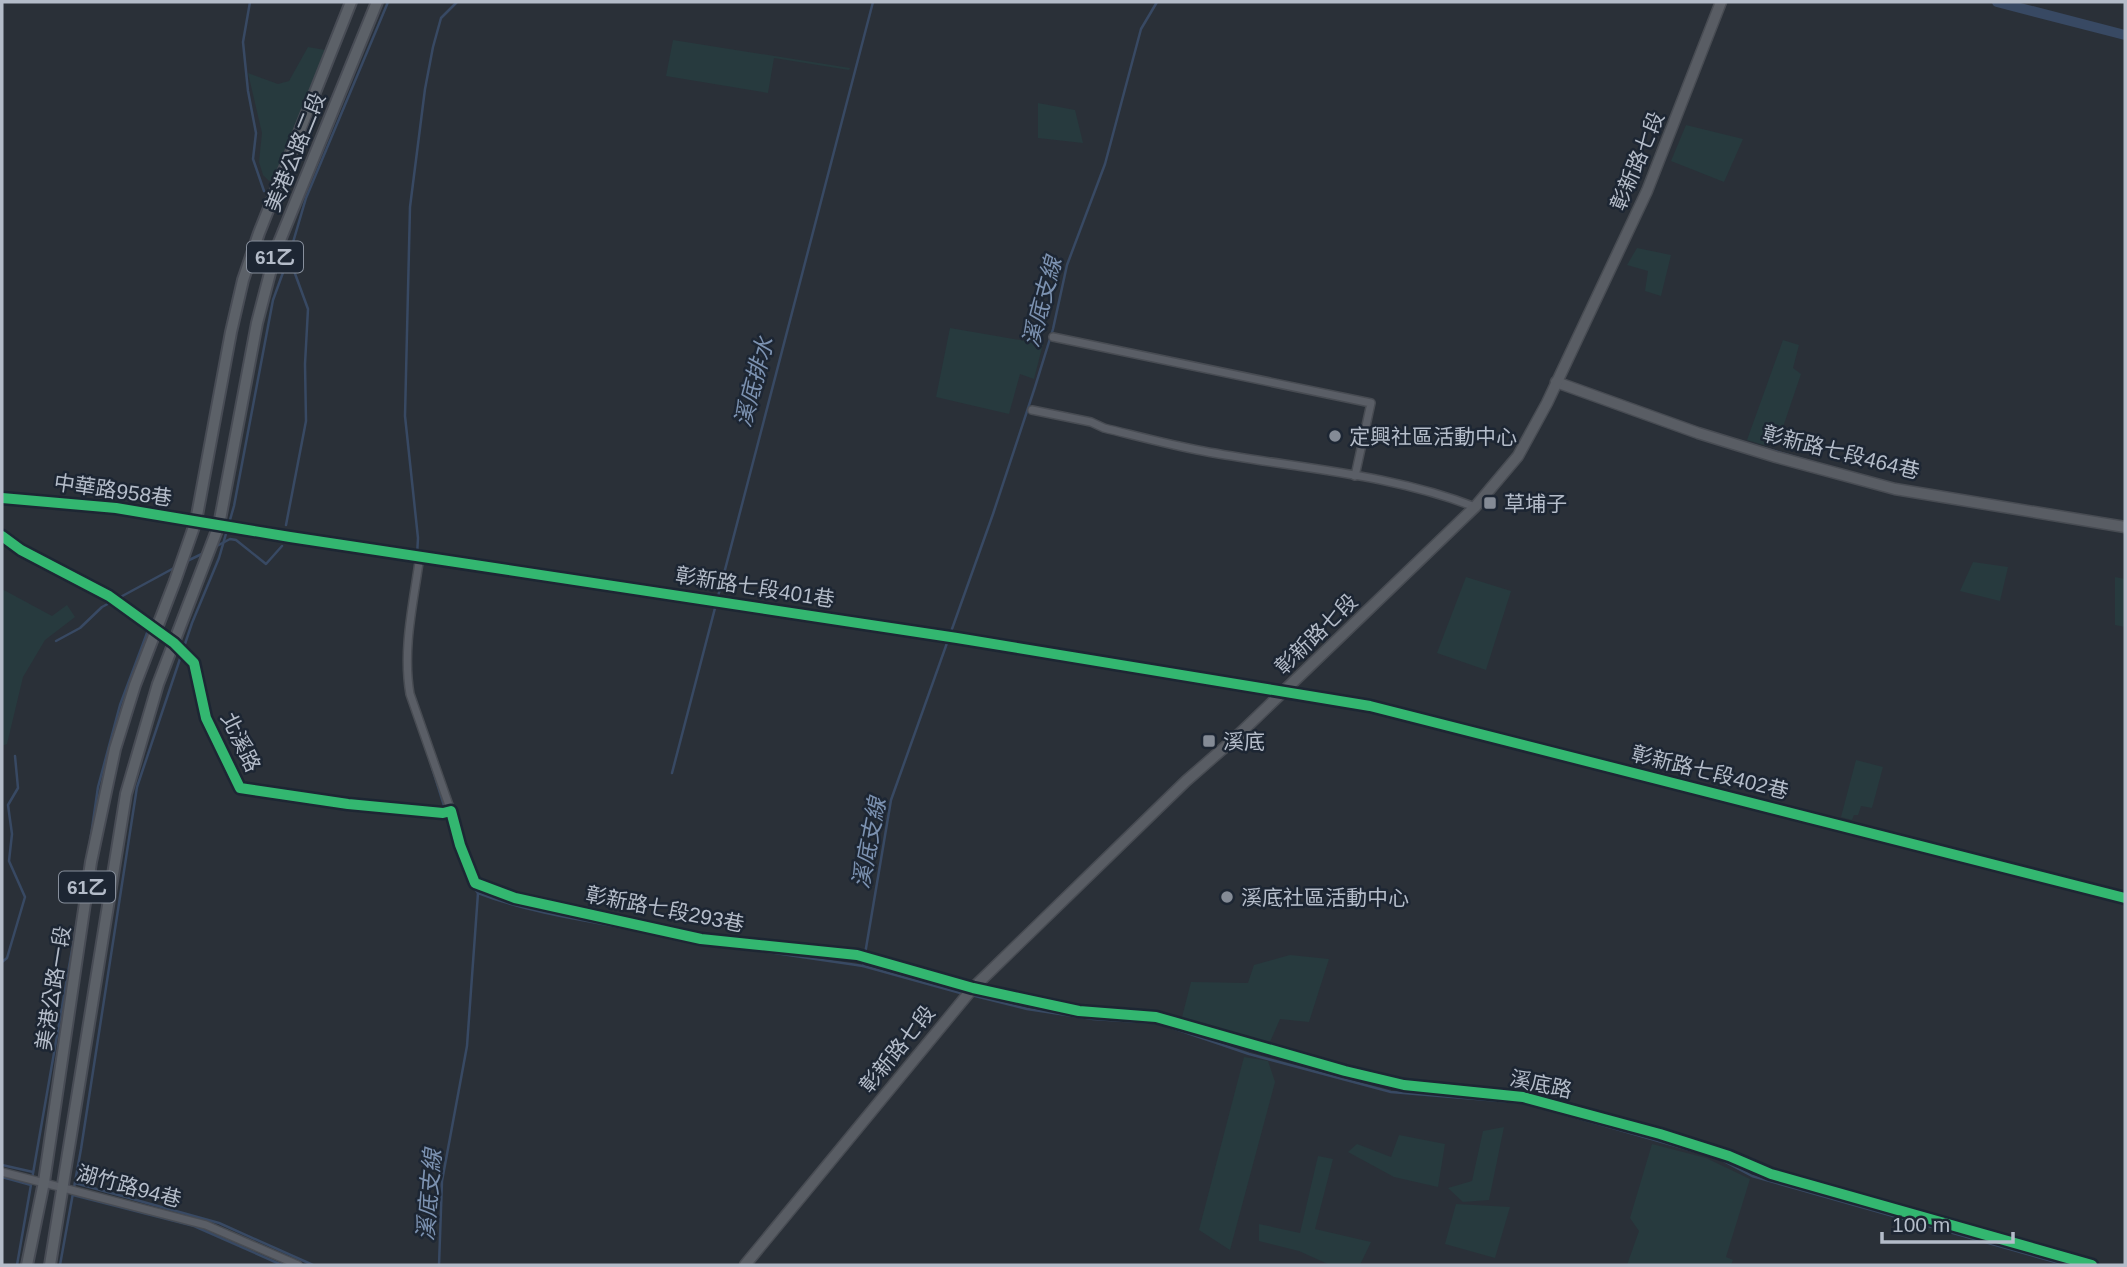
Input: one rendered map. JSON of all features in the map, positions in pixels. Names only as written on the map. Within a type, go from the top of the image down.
[{"type":"main road","name":"美港公路二段","points":[[195,521],[243,279],[351,2]]},
{"type":"main road","name":"美港公路二段","points":[[219,525],[257,323],[276,250],[377,2]]},
{"type":"main road","name":"美港公路一段","points":[[27,1265],[44,1182],[101,808],[131,698],[195,521]]},
{"type":"main road","name":"美港公路一段","points":[[50,1265],[126,794],[142,733],[219,525]]},
{"type":"street","name":"彰新路七段","points":[[745,1265],[973,988],[1186,781],[1284,691],[1475,507],[1518,456],[1647,191],[1721,2]]},
{"type":"street","points":[[1053,337],[1371,403],[1355,476]]},
{"type":"street","name":"彰新路七段464巷","points":[[1556,382],[1711,437],[1895,489],[2125,527]]},
{"type":"street","points":[[1032,410],[1203,451],[1355,476],[1438,494],[1475,507]]},
{"type":"street","name":"中華路958巷","points":[[2,498],[116,508],[219,525]]},
{"type":"street","name":"彰新路七段401巷","points":[[219,525],[1284,691]]},
{"type":"street","name":"北溪路","points":[[2,536],[21,550],[120,603],[174,643],[194,663],[206,718],[240,788],[348,804],[447,812]]},
{"type":"street","points":[[420,555],[408,645],[407,677],[447,812]]},
{"type":"street","name":"彰新路七段402巷","points":[[1284,691],[1422,718],[2125,898]]},
{"type":"street","name":"彰新路七段293巷","points":[[447,812],[475,883],[514,898],[701,939],[857,955],[973,988]]},
{"type":"street","name":"溪底路","points":[[973,988],[1079,1011],[1156,1017],[1345,1072],[1404,1085],[1523,1097],[1729,1156],[1771,1174],[2092,1265]]},
{"type":"street","name":"湖竹路94巷","points":[[2,1172],[206,1225],[298,1265]]},
{"type":"green space","points":[[673,40],[850,68],[849,70],[774,58],[768,93],[666,76]]},
{"type":"green space","points":[[308,47],[325,50],[278,175],[269,181],[263,175],[259,162],[262,133],[248,73],[278,84],[289,81]]},
{"type":"green space","points":[[1038,103],[1075,110],[1083,143],[1038,138]]},
{"type":"green space","points":[[1686,125],[1743,139],[1724,182],[1671,161]]},
{"type":"green space","points":[[1637,248],[1671,255],[1661,296],[1645,291],[1648,271],[1627,265]]},
{"type":"green space","points":[[950,328],[1043,344],[1034,379],[1020,374],[1009,414],[936,397]]},
{"type":"green space","points":[[1783,340],[1799,345],[1793,368],[1801,374],[1782,430],[1772,430],[1767,446],[1747,440]]},
{"type":"green space","points":[[1973,562],[2008,567],[2000,601],[1960,591]]},
{"type":"green space","points":[[1466,577],[1511,591],[1486,670],[1437,653]]},
{"type":"green space","points":[[2115,577],[2125,579],[2125,627],[2115,625]]},
{"type":"green space","points":[[2,589],[52,616],[67,605],[75,617],[45,640],[23,677],[7,744],[2,746]]},
{"type":"green space","points":[[1856,760],[1883,767],[1872,808],[1861,806],[1858,815],[1854,815],[1852,820],[1841,817]]},
{"type":"green space","points":[[1290,955],[1329,959],[1309,1022],[1280,1019],[1270,1042],[1194,1028],[1181,1021],[1191,982],[1248,983],[1254,965]]},
{"type":"green space","points":[[1244,1057],[1268,1061],[1275,1082],[1230,1250],[1199,1230]]},
{"type":"green space","points":[[1504,1127],[1489,1200],[1463,1202],[1448,1188],[1472,1181],[1483,1131]]},
{"type":"green space","points":[[1399,1135],[1445,1144],[1438,1187],[1394,1177],[1348,1152],[1357,1144],[1391,1157]]},
{"type":"green space","points":[[1652,1144],[1706,1158],[1750,1179],[1726,1257],[1733,1260],[1731,1265],[1627,1265],[1639,1231],[1630,1218]]},
{"type":"green space","points":[[1318,1156],[1333,1159],[1315,1229],[1371,1242],[1360,1265],[1330,1265],[1299,1251],[1259,1241],[1259,1224],[1300,1233]]},
{"type":"green space","points":[[1456,1204],[1510,1207],[1495,1258],[1445,1244]]},
{"type":"waterway","points":[[250,2],[243,42],[256,133],[253,159],[264,191]]},
{"type":"waterway","points":[[60,1265],[81,1149],[137,787],[192,623],[219,558],[234,506],[273,300],[306,198],[388,2]]},
{"type":"waterway","points":[[417,556],[418,538],[405,416],[410,207],[433,47],[441,18],[457,2]]},
{"type":"waterway","name":"溪底排水","points":[[672,773],[873,2]]},
{"type":"waterway","name":"溪底支線","points":[[439,1265],[442,1181],[467,1046],[478,893],[528,909],[580,920],[707,943],[863,966],[891,800],[993,514],[1035,387],[1053,329],[1067,265],[1105,164],[1141,29],[1157,2]]},
{"type":"waterway","name":"溪底排水","points":[[1997,2],[2125,35]]},
{"type":"waterway","points":[[286,525],[306,421],[308,309],[290,260]]},
{"type":"waterway","points":[[1736,440],[1813,462]]},
{"type":"waterway","points":[[215,547],[230,539],[236,540],[266,564],[282,546]]},
{"type":"waterway","points":[[187,561],[206,552]]},
{"type":"waterway","points":[[56,641],[80,628],[102,607],[174,568]]},
{"type":"waterway","points":[[90,842],[98,787],[120,705],[147,633]]},
{"type":"waterway","points":[[2,962],[7,958],[25,897],[9,861],[12,834],[8,805],[18,788],[15,756]]},
{"type":"waterway","points":[[430,761],[455,841]]},
{"type":"waterway","points":[[457,847],[469,881],[478,893]]},
{"type":"waterway","points":[[17,1265],[80,904]]},
{"type":"waterway","points":[[863,966],[964,994]]},
{"type":"waterway","points":[[971,995],[1027,1009],[1093,1019],[1158,1023],[1249,1054],[1391,1092],[1525,1103],[1718,1158],[1752,1176],[2066,1265]]},
{"type":"waterway","points":[[2,1165],[33,1172]]},
{"type":"waterway","name":"溪底支線","points":[[2,1177],[31,1185]]},
{"type":"waterway","points":[[75,1183],[219,1223],[313,1265]]},
{"type":"waterway","name":"溪底支線","points":[[73,1195],[194,1226],[282,1265]]},
{"type":"cycle path","points":[[2,498],[116,508],[957,638],[1370,706],[2125,898]]},
{"type":"cycle path","points":[[2,536],[21,550],[109,596],[174,643],[194,663],[206,718],[240,788],[348,804],[443,813],[451,811],[460,845],[475,883],[515,898],[701,939],[857,955],[973,988],[1079,1011],[1156,1017],[1404,1085],[1523,1097],[1660,1134],[1729,1156],[1771,1174],[2092,1265]]},
{"type":"place","name":"定興社區活動中心","points":[[1335,436]]},
{"type":"place","name":"草埔子","points":[[1490,503]]},
{"type":"place","name":"溪底","points":[[1209,741]]},
{"type":"place","name":"溪底社區活動中心","points":[[1227,897]]}]
